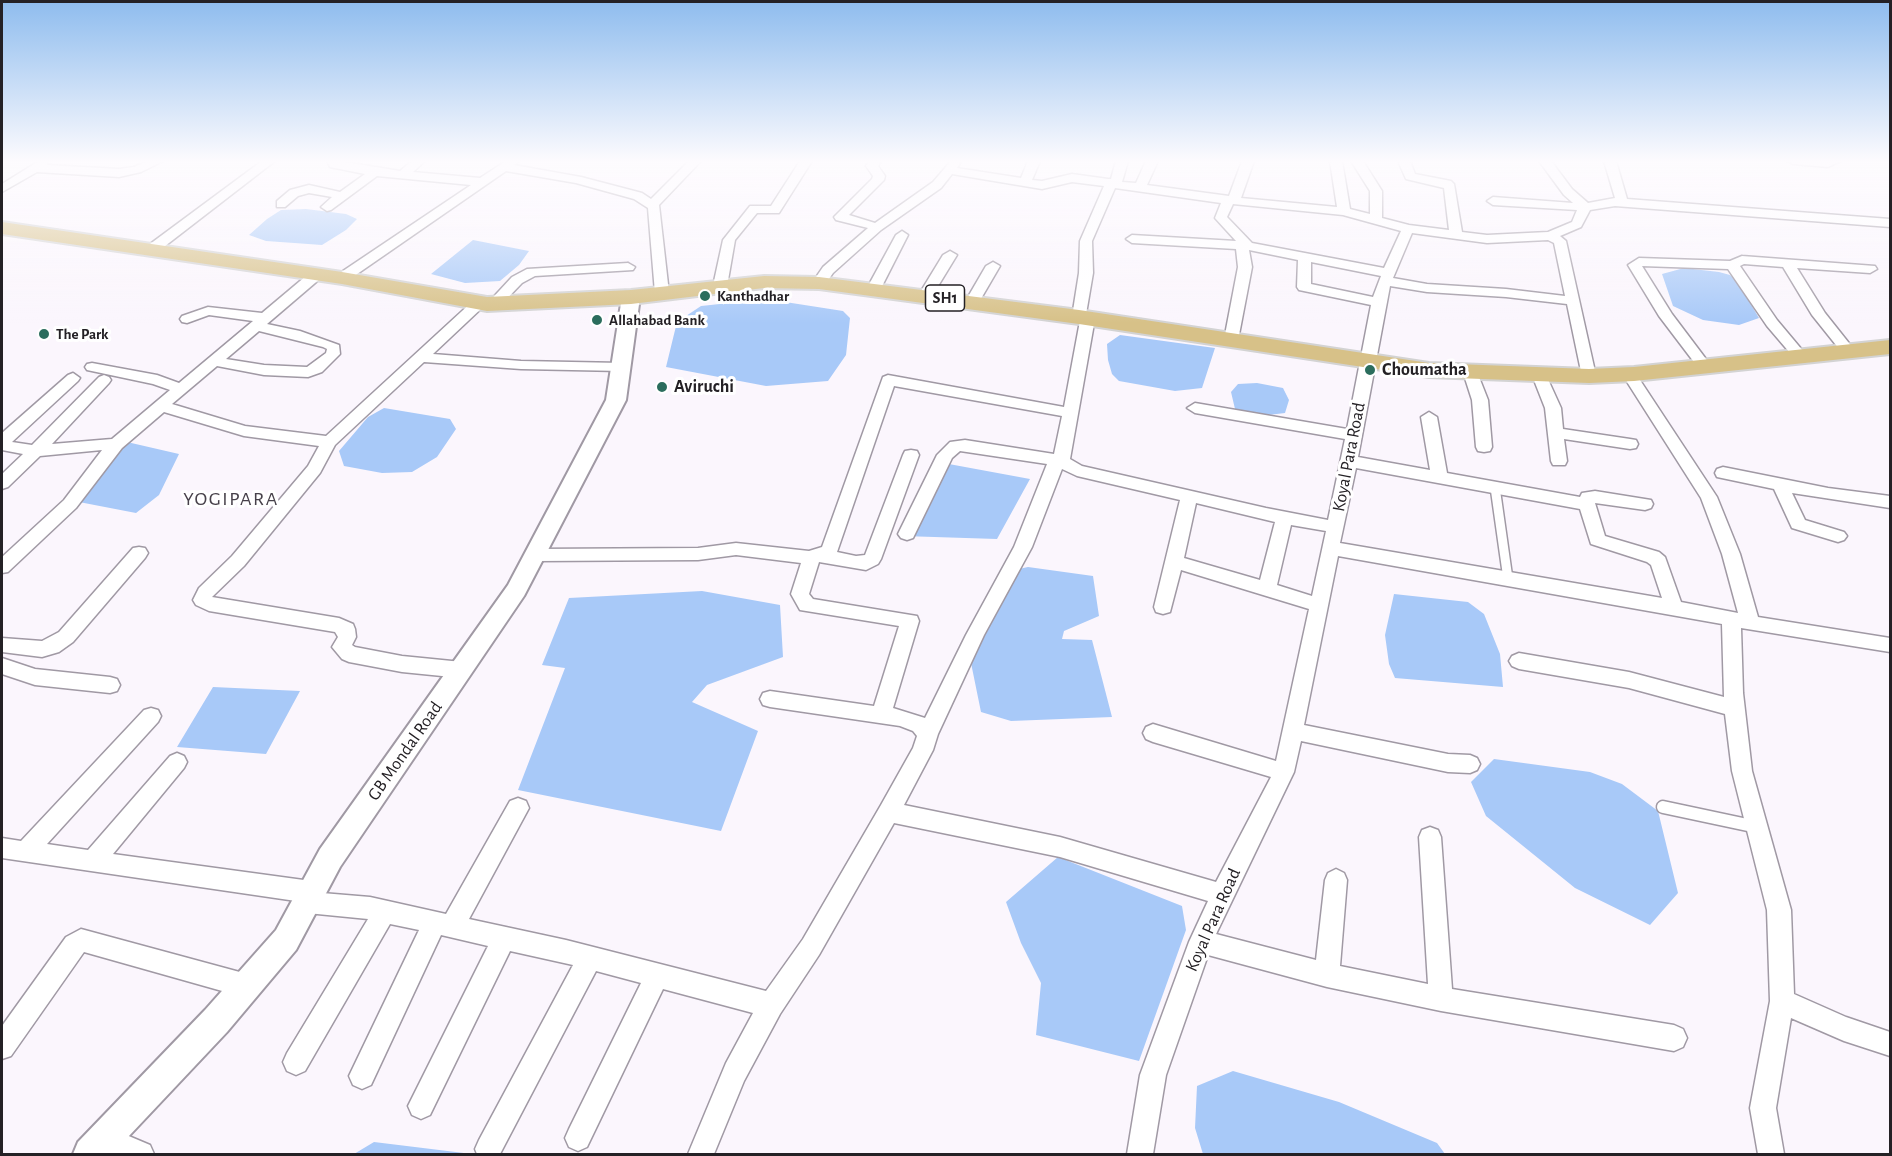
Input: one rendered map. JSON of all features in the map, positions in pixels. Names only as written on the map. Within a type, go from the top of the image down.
[{"type":"main road","name":"SH1","points":[[2,228],[317,274],[486,304],[631,297],[764,282],[819,283],[972,302],[1429,370],[1589,376],[1705,367],[1890,347]]},
{"type":"street","points":[[151,250],[196,215]]},
{"type":"street","points":[[342,278],[434,215]]},
{"type":"street","points":[[655,215],[662,292]]},
{"type":"street","points":[[720,286],[729,240],[749,215]]},
{"type":"street","points":[[842,215],[840,217],[877,227]]},
{"type":"street","points":[[819,283],[828,270],[894,215]]},
{"type":"street","points":[[701,1155],[735,1072],[771,1005],[811,947],[889,812],[923,750],[928,734],[975,635],[1023,548],[1059,460],[1071,413],[1083,318],[1086,241],[1099,215]]},
{"type":"street","points":[[1223,215],[1221,218],[1245,246],[1245,267],[1238,316],[1231,340]]},
{"type":"street","points":[[1358,215],[1408,229],[1487,239],[1550,236],[1577,224],[1581,215]]},
{"type":"street","points":[[1376,215],[1376,220]]},
{"type":"street","points":[[1453,215],[1456,235]]},
{"type":"street","points":[[1782,215],[1890,223]]},
{"type":"street","name":"Koyal Para Road","points":[[1140,1155],[1153,1075],[1201,942],[1222,894],[1284,772],[1349,461],[1379,302],[1408,229]]},
{"type":"street","points":[[873,290],[902,235]]},
{"type":"street","points":[[1550,236],[1560,241],[1589,376]]},
{"type":"street","points":[[1131,239],[1245,246],[1305,257],[1427,288],[1506,293],[1574,301]]},
{"type":"street","points":[[925,296],[950,255]]},
{"type":"street","points":[[1305,257],[1304,288],[1379,302]]},
{"type":"street","points":[[1705,367],[1666,316],[1635,265],[1639,262],[1732,265],[1742,260],[1870,269]]},
{"type":"street","points":[[1788,264],[1819,315],[1848,352]]},
{"type":"street","points":[[1732,265],[1772,323],[1801,357]]},
{"type":"street","points":[[972,302],[993,266]]},
{"type":"street","points":[[462,670],[402,664],[349,654],[342,647],[347,637],[346,629],[339,625],[209,604],[202,600],[205,593],[238,561],[314,469],[329,442],[421,357],[486,304],[517,280],[532,272],[628,267]]},
{"type":"street","points":[[2,567],[70,504],[116,444],[317,274]]},
{"type":"street","name":"GB Mondal Road","points":[[97,1147],[247,986],[286,940],[330,858],[516,590],[537,555],[616,400],[631,297]]},
{"type":"street","points":[[187,319],[208,311],[260,322],[334,348],[333,354],[317,369],[308,372],[264,369],[214,361]]},
{"type":"street","points":[[421,357],[521,365],[622,368]]},
{"type":"street","points":[[92,367],[157,380],[181,389]]},
{"type":"street","points":[[1470,372],[1480,400],[1484,447]]},
{"type":"street","points":[[1629,374],[1709,497],[1731,554],[1740,621],[1735,708],[1742,771],[1779,910],[1782,1001],[1763,1108],[1771,1155]]},
{"type":"street","points":[[1539,375],[1553,408],[1559,461]]},
{"type":"street","points":[[73,378],[4,439],[3,444],[8,447],[36,451],[116,444]]},
{"type":"street","points":[[2,483],[104,380]]},
{"type":"street","points":[[881,714],[910,621],[807,605],[800,594],[810,564],[817,556],[829,551],[888,380],[1071,413]]},
{"type":"street","points":[[161,406],[244,431],[329,442]]},
{"type":"street","points":[[1195,408],[1354,435]]},
{"type":"street","points":[[1429,417],[1439,477]]},
{"type":"street","points":[[1556,433],[1630,444]]},
{"type":"street","points":[[907,534],[945,455],[957,446],[965,445],[1059,460],[1077,470],[1284,518],[1335,527]]},
{"type":"street","points":[[537,555],[698,554],[736,549],[866,563],[872,559],[911,455]]},
{"type":"street","points":[[1349,461],[1587,504]]},
{"type":"street","points":[[1723,473],[1828,494],[1890,502]]},
{"type":"street","points":[[1780,484],[1798,524],[1838,536]]},
{"type":"street","points":[[1163,607],[1189,497]]},
{"type":"street","points":[[1645,504],[1588,497],[1587,504],[1597,540],[1653,556],[1659,562],[1674,607]]},
{"type":"street","points":[[1267,589],[1284,518]]},
{"type":"street","points":[[1331,548],[1674,607],[1740,621],[1890,645]]},
{"type":"street","points":[[2,645],[42,649],[52,647],[66,637],[139,553]]},
{"type":"street","points":[[1173,561],[1319,605]]},
{"type":"street","points":[[1519,660],[1629,680],[1735,708]]},
{"type":"street","points":[[2,666],[35,677],[110,685]]},
{"type":"street","points":[[770,699],[881,714],[920,725],[928,734]]},
{"type":"street","points":[[26,851],[151,716]]},
{"type":"street","points":[[1292,731],[1448,763],[1470,764]]},
{"type":"street","points":[[1153,733],[1284,772]]},
{"type":"street","points":[[94,860],[177,762]]},
{"type":"street","points":[[362,1076],[401,990],[518,808]]},
{"type":"street","points":[[889,812],[1060,847],[1222,894]]},
{"type":"street","points":[[1430,837],[1441,999]]},
{"type":"street","points":[[2,848],[94,860],[385,911],[590,958],[771,1005]]},
{"type":"street","points":[[1327,975],[1336,880]]},
{"type":"street","points":[[296,1062],[385,911]]},
{"type":"street","points":[[421,1106],[504,938]]},
{"type":"street","points":[[2,1047],[74,945],[81,940],[247,986]]},
{"type":"street","points":[[1201,942],[1327,975],[1441,999],[1674,1038]]},
{"type":"street","points":[[488,1149],[590,958]]},
{"type":"street","points":[[578,1138],[657,976]]},
{"type":"street","points":[[1782,1001],[1844,1029],[1890,1044]]},
{"type":"street","points":[[97,1147],[139,1152],[141,1155]]},
{"type":"lane","points":[[1495,487],[1508,579]]},
{"type":"lane","points":[[1663,807],[1757,827]]},
{"type":"water","points":[[273,215],[348,215],[357,219],[346,230],[322,245],[266,241],[249,235]]},
{"type":"water","points":[[473,240],[529,251],[519,265],[500,281],[465,283],[431,274]]},
{"type":"water","points":[[1684,268],[1730,275],[1737,281],[1759,318],[1739,325],[1703,320],[1673,306],[1662,274]]},
{"type":"water","points":[[766,299],[843,311],[850,318],[846,355],[828,381],[766,386],[666,367],[677,322],[701,306]]},
{"type":"water","points":[[1120,335],[1215,348],[1202,388],[1175,391],[1119,381],[1112,374],[1107,344]]},
{"type":"water","points":[[1257,383],[1283,388],[1289,400],[1285,413],[1260,416],[1235,409],[1231,392],[1238,384]]},
{"type":"water","points":[[384,408],[450,419],[456,429],[437,457],[412,472],[382,473],[344,466],[339,451],[368,417]]},
{"type":"water","points":[[127,442],[179,454],[159,495],[136,513],[79,502]]},
{"type":"water","points":[[938,462],[1030,479],[997,539],[903,536]]},
{"type":"water","points":[[1028,567],[1093,576],[1099,616],[1064,631],[1062,639],[1092,640],[1112,717],[1011,721],[981,712],[971,663],[1005,572]]},
{"type":"water","points":[[702,591],[780,605],[783,657],[707,685],[692,702],[758,731],[721,831],[518,790],[565,668],[542,665],[569,598]]},
{"type":"water","points":[[1394,594],[1468,602],[1484,614],[1500,654],[1503,687],[1395,678],[1389,664],[1385,635]]},
{"type":"water","points":[[213,687],[300,691],[266,754],[177,747]]},
{"type":"water","points":[[1494,759],[1590,772],[1622,784],[1658,811],[1678,893],[1650,925],[1575,888],[1486,816],[1471,782]]},
{"type":"water","points":[[1058,857],[1182,906],[1186,930],[1139,1061],[1036,1035],[1041,983],[1021,943],[1006,902]]},
{"type":"water","points":[[1233,1071],[1339,1102],[1437,1143],[1445,1154],[1203,1154],[1195,1128],[1197,1086]]},
{"type":"water","points":[[374,1142],[472,1154],[354,1154]]},
{"type":"place","name":"Kanthadhar","points":[[705,296]]},
{"type":"place","name":"Allahabad Bank","points":[[597,320]]},
{"type":"place","name":"The Park","points":[[44,334]]},
{"type":"place","name":"Choumatha","points":[[1370,370]]},
{"type":"place","name":"Aviruchi","points":[[662,387]]},
{"type":"district","name":"YOGIPARA","points":[[231,499]]}]
